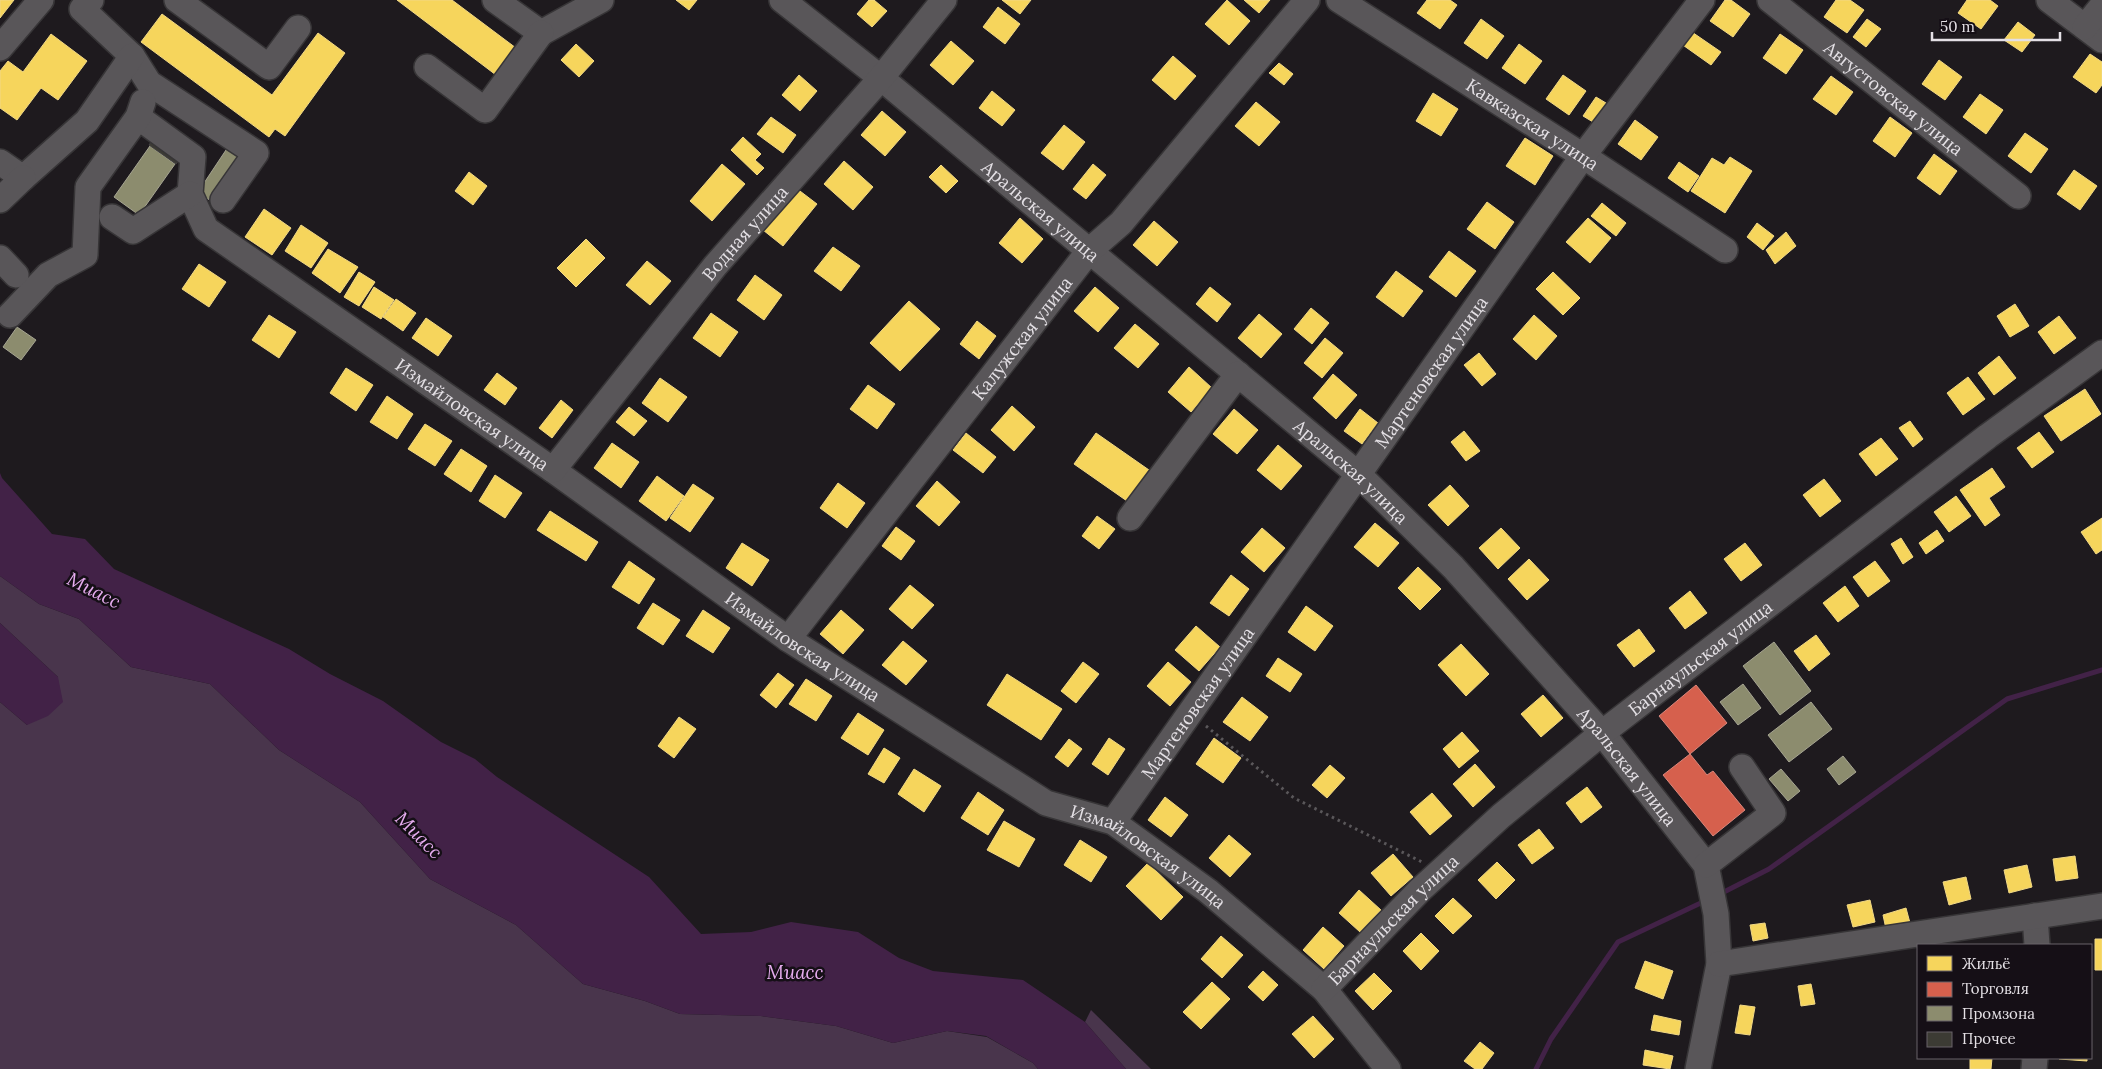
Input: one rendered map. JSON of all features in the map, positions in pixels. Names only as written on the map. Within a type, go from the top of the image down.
[{"type":"street","points":[[0,48],[41,0]]},
{"type":"street","points":[[177,0],[269,67],[298,28]]},
{"type":"street","points":[[495,0],[541,33]]},
{"type":"street","points":[[427,68],[485,110],[541,33],[601,0]]},
{"type":"street","name":"Аральская улица","points":[[782,0],[881,78],[1358,474],[1453,567],[1602,733],[1708,871],[1716,914],[1719,964],[1698,1069]]},
{"type":"street","name":"Водная улица","points":[[553,470],[716,266],[881,78],[944,0]]},
{"type":"street","name":"Калужская улица","points":[[788,639],[1089,251],[1121,223],[1307,0]]},
{"type":"street","name":"Кавказская улица","points":[[1339,0],[1583,156],[1725,250]]},
{"type":"street","name":"Мартеновская улица","points":[[1114,822],[1583,156],[1702,0]]},
{"type":"street","name":"Августовская улица","points":[[1770,0],[2018,196]]},
{"type":"street","points":[[2049,0],[2094,34],[2102,6]]},
{"type":"street","points":[[81,3],[132,56],[149,83],[256,153],[223,200]]},
{"type":"street","points":[[0,200],[87,122],[132,56]]},
{"type":"street","points":[[10,315],[48,275],[85,255],[88,187],[138,117],[149,83]]},
{"type":"street","points":[[112,217],[133,231],[190,194],[193,157],[138,117]]},
{"type":"street","points":[[0,162],[23,178]]},
{"type":"street","name":"Измайловская улица","points":[[190,194],[206,229],[553,470],[788,639],[1046,802],[1114,822],[1208,891],[1324,989],[1388,1069]]},
{"type":"street","name":"Барнаульская улица","points":[[1324,989],[1440,872],[1501,816],[1602,733],[1988,436],[2102,353]]},
{"type":"street","points":[[1130,518],[1238,374]]},
{"type":"street","points":[[1708,871],[1773,813],[1742,767]]},
{"type":"street","points":[[1719,964],[2102,906]]},
{"type":"street","points":[[2035,916],[2037,944]]},
{"type":"path","points":[[1190,713],[1294,798],[1440,872]]},
{"type":"shaded area","points":[[0,576],[39,604],[79,619],[131,667],[210,684],[279,750],[360,802],[430,879],[516,925],[583,984],[645,1001],[680,1014],[761,1016],[836,1026],[893,1043],[947,1031],[987,1037],[1033,1063],[1038,1069],[0,1069],[0,702],[27,725],[58,677],[0,623]]},
{"type":"shaded area","points":[[1091,1010],[1151,1069],[1126,1069],[1085,1022]]},
{"type":"water","name":"Миасс","points":[[0,473],[2,478],[52,534],[85,539],[114,569],[289,649],[330,674],[383,701],[441,742],[475,759],[497,777],[649,877],[701,934],[751,932],[791,922],[858,932],[899,958],[933,971],[1023,980],[1085,1022],[1126,1069],[1038,1069],[1033,1063],[986,1036],[947,1031],[893,1043],[836,1026],[761,1016],[680,1014],[645,1001],[583,984],[516,925],[430,879],[360,802],[279,750],[210,684],[131,667],[79,619],[39,604],[0,576]]},
{"type":"water","points":[[0,623],[58,677],[63,702],[48,716],[27,725],[0,702]]},
{"type":"building: Жильё","points":[[0,0],[14,0],[0,18]]},
{"type":"building: Жильё","points":[[397,0],[452,0],[516,48],[496,75]]},
{"type":"building: Жильё","points":[[676,0],[697,0],[689,10]]},
{"type":"building: Жильё","points":[[869,0],[874,0],[887,11],[872,27],[857,14]]},
{"type":"building: Жильё","points":[[1002,0],[1031,0],[1020,14]]},
{"type":"building: Жильё","points":[[1227,0],[1250,21],[1229,45],[1205,24]]},
{"type":"building: Жильё","points":[[1244,0],[1270,0],[1259,13]]},
{"type":"building: Жильё","points":[[1427,0],[1450,0],[1457,5],[1440,29],[1417,13]]},
{"type":"building: Жильё","points":[[1725,0],[1731,0],[1750,14],[1733,37],[1710,21]]},
{"type":"building: Жильё","points":[[1836,0],[1850,0],[1864,10],[1847,33],[1824,17]]},
{"type":"building: Жильё","points":[[1967,0],[1990,0],[1998,6],[1981,29],[1958,13]]},
{"type":"building: Жильё","points":[[998,7],[1020,24],[1005,44],[983,27]]},
{"type":"building: Жильё","points":[[162,14],[272,95],[318,33],[345,53],[285,136],[275,129],[269,137],[141,42]]},
{"type":"building: Жильё","points":[[1481,19],[1504,36],[1487,59],[1464,43]]},
{"type":"building: Жильё","points":[[1867,19],[1881,29],[1866,47],[1853,37]]},
{"type":"building: Жильё","points":[[2018,22],[2035,35],[2022,52],[2004,40]]},
{"type":"building: Жильё","points":[[1689,30],[1721,52],[1711,65],[1680,43]]},
{"type":"building: Жильё","points":[[51,34],[87,61],[58,100],[41,88],[17,120],[0,108],[0,71],[8,61],[23,72]]},
{"type":"building: Жильё","points":[[1780,34],[1803,50],[1786,74],[1763,58]]},
{"type":"building: Жильё","points":[[951,41],[974,61],[953,85],[930,65]]},
{"type":"building: Жильё","points":[[576,44],[594,61],[579,77],[561,60]]},
{"type":"building: Жильё","points":[[1519,44],[1542,61],[1525,84],[1502,68]]},
{"type":"building: Жильё","points":[[2090,54],[2102,62],[2102,85],[2096,93],[2073,77]]},
{"type":"building: Жильё","points":[[1173,56],[1196,76],[1175,100],[1152,80]]},
{"type":"building: Жильё","points":[[1939,60],[1962,77],[1945,100],[1922,84]]},
{"type":"building: Жильё","points":[[1279,63],[1293,74],[1284,85],[1269,73]]},
{"type":"building: Жильё","points":[[799,75],[817,91],[800,111],[782,95]]},
{"type":"building: Жильё","points":[[1563,75],[1586,91],[1569,115],[1546,99]]},
{"type":"building: Жильё","points":[[1831,76],[1853,92],[1836,115],[1813,99]]},
{"type":"building: Жильё","points":[[992,91],[1015,110],[1002,126],[979,108]]},
{"type":"building: Жильё","points":[[1433,93],[1458,109],[1441,136],[1416,121]]},
{"type":"building: Жильё","points":[[1980,94],[2003,110],[1986,134],[1963,117]]},
{"type":"building: Жильё","points":[[1596,97],[1606,103],[1593,122],[1583,116]]},
{"type":"building: Жильё","points":[[1256,102],[1280,122],[1259,146],[1235,126]]},
{"type":"building: Жильё","points":[[882,111],[906,132],[885,156],[861,135]]},
{"type":"building: Жильё","points":[[771,117],[796,135],[783,153],[757,134]]},
{"type":"building: Жильё","points":[[1890,117],[1912,133],[1895,157],[1873,141]]},
{"type":"building: Жильё","points":[[1635,120],[1658,137],[1641,160],[1618,144]]},
{"type":"building: Жильё","points":[[1064,125],[1085,142],[1063,170],[1041,153]]},
{"type":"building: Жильё","points":[[2025,133],[2048,149],[2031,173],[2008,156]]},
{"type":"building: Жильё","points":[[743,137],[761,154],[755,160],[764,168],[757,175],[731,150]]},
{"type":"building: Жильё","points":[[1525,138],[1553,156],[1535,185],[1506,166]]},
{"type":"building: Жильё","points":[[1934,154],[1957,171],[1940,195],[1917,178]]},
{"type":"building: Жильё","points":[[1730,157],[1752,171],[1725,213],[1691,191],[1712,158],[1724,165]]},
{"type":"building: Жильё","points":[[844,161],[873,187],[853,210],[824,184]]},
{"type":"building: Жильё","points":[[1679,162],[1699,176],[1688,192],[1668,178]]},
{"type":"building: Жильё","points":[[722,164],[745,184],[712,221],[690,201]]},
{"type":"building: Жильё","points":[[1093,164],[1106,175],[1086,199],[1073,189]]},
{"type":"building: Жильё","points":[[941,165],[958,181],[946,193],[929,177]]},
{"type":"building: Жильё","points":[[2074,170],[2097,186],[2080,210],[2057,194]]},
{"type":"building: Жильё","points":[[469,172],[487,186],[473,205],[455,191]]},
{"type":"building: Жильё","points":[[796,188],[817,204],[783,246],[763,230]]},
{"type":"building: Жильё","points":[[1487,202],[1514,222],[1495,249],[1467,229]]},
{"type":"building: Жильё","points":[[1602,203],[1626,223],[1616,236],[1591,216]]},
{"type":"building: Жильё","points":[[264,209],[291,228],[272,255],[245,237]]},
{"type":"building: Жильё","points":[[1020,218],[1043,239],[1022,263],[999,243]]},
{"type":"building: Жильё","points":[[1588,218],[1611,238],[1590,263],[1566,242]]},
{"type":"building: Жильё","points":[[1154,221],[1178,242],[1157,266],[1133,245]]},
{"type":"building: Жильё","points":[[1757,223],[1774,236],[1763,250],[1747,237]]},
{"type":"building: Жильё","points":[[301,225],[328,243],[311,268],[285,251]]},
{"type":"building: Жильё","points":[[1786,232],[1796,246],[1775,264],[1766,250]]},
{"type":"building: Жильё","points":[[586,239],[605,258],[576,287],[557,268]]},
{"type":"building: Жильё","points":[[833,247],[860,266],[841,291],[814,271]]},
{"type":"building: Жильё","points":[[328,249],[358,267],[340,293],[312,273]]},
{"type":"building: Жильё","points":[[1449,251],[1476,271],[1456,297],[1429,277]]},
{"type":"building: Жильё","points":[[647,261],[671,281],[650,305],[626,285]]},
{"type":"building: Жильё","points":[[199,264],[226,282],[209,307],[182,289]]},
{"type":"building: Жильё","points":[[1396,271],[1423,291],[1403,317],[1376,297]]},
{"type":"building: Жильё","points":[[359,272],[375,282],[359,306],[344,297]]},
{"type":"building: Жильё","points":[[1553,272],[1580,298],[1563,315],[1536,289]]},
{"type":"building: Жильё","points":[[755,275],[782,295],[764,320],[737,300]]},
{"type":"building: Жильё","points":[[374,287],[394,300],[381,319],[362,307]]},
{"type":"building: Жильё","points":[[1095,287],[1119,308],[1098,332],[1074,311]]},
{"type":"building: Жильё","points":[[1210,287],[1231,304],[1217,322],[1196,304]]},
{"type":"building: Жильё","points":[[396,299],[416,313],[403,331],[383,317]]},
{"type":"building: Жильё","points":[[909,301],[940,329],[900,371],[870,343]]},
{"type":"building: Жильё","points":[[2015,304],[2029,326],[2010,337],[1997,316]]},
{"type":"building: Жильё","points":[[1311,308],[1329,323],[1312,344],[1294,329]]},
{"type":"building: Жильё","points":[[711,313],[738,332],[720,357],[693,338]]},
{"type":"building: Жильё","points":[[1259,314],[1282,334],[1261,358],[1238,338]]},
{"type":"building: Жильё","points":[[269,315],[296,332],[279,358],[252,340]]},
{"type":"building: Жильё","points":[[1534,315],[1557,336],[1536,360],[1513,339]]},
{"type":"building: Жильё","points":[[2059,316],[2076,338],[2054,354],[2038,332]]},
{"type":"building: Жильё","points":[[426,318],[452,336],[438,356],[412,338]]},
{"type":"building: Жильё","points":[[977,321],[996,336],[979,359],[960,344]]},
{"type":"building: Жильё","points":[[1135,324],[1159,344],[1138,368],[1114,348]]},
{"type":"building: Жильё","points":[[1325,338],[1343,353],[1322,378],[1304,363]]},
{"type":"building: Жильё","points":[[1479,353],[1496,374],[1482,386],[1464,365]]},
{"type":"building: Жильё","points":[[1999,356],[2016,378],[1994,395],[1978,373]]},
{"type":"building: Жильё","points":[[1189,367],[1212,388],[1191,412],[1168,392]]},
{"type":"building: Жильё","points":[[346,368],[373,385],[356,411],[330,393]]},
{"type":"building: Жильё","points":[[497,373],[517,388],[505,405],[484,390]]},
{"type":"building: Жильё","points":[[1333,374],[1357,395],[1336,419],[1313,398]]},
{"type":"building: Жильё","points":[[1968,377],[1985,399],[1963,415],[1947,393]]},
{"type":"building: Жильё","points":[[660,378],[687,397],[668,422],[642,403]]},
{"type":"building: Жильё","points":[[868,385],[895,404],[877,429],[850,409]]},
{"type":"building: Жильё","points":[[2085,389],[2101,414],[2061,441],[2044,416]]},
{"type":"building: Жильё","points":[[387,396],[413,414],[397,439],[370,422]]},
{"type":"building: Жильё","points":[[561,400],[573,410],[552,438],[539,428]]},
{"type":"building: Жильё","points":[[1012,406],[1035,427],[1014,451],[991,430]]},
{"type":"building: Жильё","points":[[629,407],[647,421],[634,436],[616,422]]},
{"type":"building: Жильё","points":[[1234,409],[1258,430],[1237,454],[1213,434]]},
{"type":"building: Жильё","points":[[1360,409],[1378,423],[1362,444],[1344,431]]},
{"type":"building: Жильё","points":[[1910,421],[1923,439],[1913,447],[1899,428]]},
{"type":"building: Жильё","points":[[425,424],[452,441],[435,466],[408,449]]},
{"type":"building: Жильё","points":[[1464,431],[1480,451],[1466,461],[1451,442]]},
{"type":"building: Жильё","points":[[2039,432],[2054,452],[2032,468],[2017,448]]},
{"type":"building: Жильё","points":[[966,433],[996,457],[983,473],[953,450]]},
{"type":"building: Жильё","points":[[1096,433],[1149,470],[1127,501],[1074,464]]},
{"type":"building: Жильё","points":[[1881,438],[1898,459],[1876,476],[1859,454]]},
{"type":"building: Жильё","points":[[612,443],[639,462],[621,488],[594,468]]},
{"type":"building: Жильё","points":[[1278,445],[1302,466],[1281,490],[1257,470]]},
{"type":"building: Жильё","points":[[461,449],[487,466],[471,492],[444,474]]},
{"type":"building: Жильё","points":[[1992,468],[2005,487],[1989,498],[2000,515],[1985,526],[1960,490]]},
{"type":"building: Жильё","points":[[495,475],[522,493],[505,518],[479,501]]},
{"type":"building: Жильё","points":[[657,476],[684,496],[666,521],[639,501]]},
{"type":"building: Жильё","points":[[1824,479],[1841,501],[1820,517],[1803,495]]},
{"type":"building: Жильё","points":[[937,481],[960,502],[939,526],[916,506]]},
{"type":"building: Жильё","points":[[838,483],[865,503],[847,528],[820,508]]},
{"type":"building: Жильё","points":[[693,484],[714,498],[690,532],[670,518]]},
{"type":"building: Жильё","points":[[1450,485],[1469,506],[1448,526],[1428,505]]},
{"type":"building: Жильё","points":[[1956,496],[1971,516],[1949,532],[1934,512]]},
{"type":"building: Жильё","points":[[550,511],[598,542],[586,561],[537,530]]},
{"type":"building: Жильё","points":[[1097,516],[1115,529],[1099,549],[1082,536]]},
{"type":"building: Жильё","points":[[2102,518],[2102,550],[2096,554],[2081,532]]},
{"type":"building: Жильё","points":[[1375,523],[1399,543],[1378,567],[1354,547]]},
{"type":"building: Жильё","points":[[896,527],[915,541],[901,560],[882,546]]},
{"type":"building: Жильё","points":[[1262,528],[1285,548],[1264,572],[1241,552]]},
{"type":"building: Жильё","points":[[1501,528],[1520,548],[1498,569],[1479,548]]},
{"type":"building: Жильё","points":[[1937,530],[1944,541],[1926,554],[1919,543]]},
{"type":"building: Жильё","points":[[1901,538],[1913,557],[1903,564],[1891,544]]},
{"type":"building: Жильё","points":[[742,543],[769,560],[752,586],[726,568]]},
{"type":"building: Жильё","points":[[1745,543],[1762,565],[1741,581],[1724,559]]},
{"type":"building: Жильё","points":[[1529,559],[1549,580],[1527,600],[1508,579]]},
{"type":"building: Жильё","points":[[629,561],[655,579],[639,604],[612,587]]},
{"type":"building: Жильё","points":[[1875,561],[1890,581],[1868,597],[1853,577]]},
{"type":"building: Жильё","points":[[1418,567],[1441,589],[1420,610],[1398,588]]},
{"type":"building: Жильё","points":[[1231,575],[1249,589],[1229,616],[1210,603]]},
{"type":"building: Жильё","points":[[910,585],[934,605],[912,629],[889,609]]},
{"type":"building: Жильё","points":[[1845,586],[1859,606],[1838,622],[1823,603]]},
{"type":"building: Жильё","points":[[1690,591],[1707,613],[1685,629],[1669,608]]},
{"type":"building: Жильё","points":[[653,603],[680,620],[663,645],[637,628]]},
{"type":"building: Жильё","points":[[1306,606],[1333,626],[1315,651],[1288,632]]},
{"type":"building: Жильё","points":[[703,610],[730,628],[713,653],[686,636]]},
{"type":"building: Жильё","points":[[841,610],[864,630],[843,654],[820,634]]},
{"type":"building: Жильё","points":[[1196,626],[1220,647],[1199,671],[1175,650]]},
{"type":"building: Жильё","points":[[1639,629],[1655,651],[1634,667],[1617,645]]},
{"type":"building: Жильё","points":[[1816,635],[1830,654],[1809,671],[1794,651]]},
{"type":"building: Жильё","points":[[903,641],[927,661],[906,685],[882,665]]},
{"type":"building: Жильё","points":[[1461,644],[1489,674],[1466,696],[1438,665]]},
{"type":"building: Жильё","points":[[1278,658],[1302,674],[1290,692],[1266,676]]},
{"type":"building: Жильё","points":[[1083,662],[1099,674],[1076,703],[1061,691]]},
{"type":"building: Жильё","points":[[1168,662],[1191,682],[1170,706],[1147,686]]},
{"type":"building: Жильё","points":[[778,673],[794,685],[776,708],[760,695]]},
{"type":"building: Жильё","points":[[1007,674],[1062,709],[1041,740],[987,705]]},
{"type":"building: Жильё","points":[[806,679],[832,696],[816,721],[789,704]]},
{"type":"building: Жильё","points":[[1543,695],[1563,718],[1541,737],[1521,714]]},
{"type":"building: Жильё","points":[[1242,697],[1268,717],[1250,741],[1223,722]]},
{"type":"building: Жильё","points":[[858,713],[884,730],[868,755],[841,738]]},
{"type":"building: Жильё","points":[[679,717],[696,729],[674,758],[658,746]]},
{"type":"building: Жильё","points":[[1462,732],[1479,751],[1459,768],[1443,749]]},
{"type":"building: Жильё","points":[[1109,738],[1125,749],[1108,775],[1092,764]]},
{"type":"building: Жильё","points":[[1214,738],[1241,758],[1223,783],[1196,764]]},
{"type":"building: Жильё","points":[[1069,739],[1082,749],[1068,767],[1055,757]]},
{"type":"building: Жильё","points":[[884,748],[900,758],[884,783],[868,774]]},
{"type":"building: Жильё","points":[[1475,764],[1495,787],[1473,807],[1453,784]]},
{"type":"building: Жильё","points":[[1330,765],[1345,778],[1327,798],[1312,785]]},
{"type":"building: Жильё","points":[[914,769],[941,786],[924,812],[898,794]]},
{"type":"building: Жильё","points":[[1587,787],[1602,807],[1581,823],[1566,803]]},
{"type":"building: Жильё","points":[[978,792],[1004,810],[988,835],[961,818]]},
{"type":"building: Жильё","points":[[1432,793],[1452,816],[1430,835],[1410,812]]},
{"type":"building: Жильё","points":[[1165,797],[1188,815],[1171,837],[1148,820]]},
{"type":"building: Жильё","points":[[1004,821],[1035,839],[1019,867],[987,850]]},
{"type":"building: Жильё","points":[[1539,829],[1554,848],[1532,864],[1518,845]]},
{"type":"building: Жильё","points":[[1229,835],[1251,854],[1230,877],[1209,858]]},
{"type":"building: Жильё","points":[[1080,840],[1107,857],[1091,882],[1064,865]]},
{"type":"building: Жильё","points":[[1393,854],[1413,877],[1391,896],[1371,873]]},
{"type":"building: Жильё","points":[[2075,856],[2078,878],[2056,881],[2053,859]]},
{"type":"building: Жильё","points":[[1497,862],[1515,880],[1496,899],[1478,880]]},
{"type":"building: Жильё","points":[[1148,863],[1183,897],[1161,920],[1126,886]]},
{"type":"building: Жильё","points":[[2027,865],[2032,887],[2009,893],[2004,870]]},
{"type":"building: Жильё","points":[[1966,877],[1971,899],[1949,905],[1943,882]]},
{"type":"building: Жильё","points":[[1359,890],[1381,910],[1360,932],[1339,913]]},
{"type":"building: Жильё","points":[[1453,898],[1472,916],[1453,934],[1435,916]]},
{"type":"building: Жильё","points":[[1870,900],[1875,922],[1853,927],[1847,905]]},
{"type":"building: Жильё","points":[[1906,908],[1910,923],[1886,929],[1883,915]]},
{"type":"building: Жильё","points":[[1765,923],[1768,938],[1753,941],[1750,925]]},
{"type":"building: Жильё","points":[[1323,927],[1344,946],[1324,969],[1303,950]]},
{"type":"building: Жильё","points":[[1421,933],[1439,951],[1421,970],[1403,951]]},
{"type":"building: Жильё","points":[[1221,936],[1243,955],[1222,978],[1201,959]]},
{"type":"building: Жильё","points":[[2095,939],[2102,939],[2102,970],[2095,970]]},
{"type":"building: Жильё","points":[[1645,961],[1673,971],[1663,999],[1635,988]]},
{"type":"building: Жильё","points":[[1263,971],[1278,985],[1263,1001],[1248,987]]},
{"type":"building: Жильё","points":[[1374,973],[1392,991],[1373,1010],[1355,991]]},
{"type":"building: Жильё","points":[[1212,982],[1230,999],[1201,1029],[1183,1012]]},
{"type":"building: Жильё","points":[[1811,984],[1815,1004],[1801,1006],[1798,986]]},
{"type":"building: Жильё","points":[[1740,1005],[1755,1007],[1750,1035],[1735,1033]]},
{"type":"building: Жильё","points":[[1654,1015],[1681,1021],[1679,1035],[1651,1030]]},
{"type":"building: Жильё","points":[[1313,1016],[1334,1039],[1314,1058],[1292,1034]]},
{"type":"building: Жильё","points":[[1480,1042],[1494,1053],[1482,1069],[1475,1069],[1464,1061]]},
{"type":"building: Жильё","points":[[1645,1050],[1673,1056],[1670,1069],[1643,1065]]},
{"type":"building: Жильё","points":[[1970,1059],[1992,1059],[1991,1069],[1970,1069]]},
{"type":"building: Жильё","points":[[2059,1059],[2087,1059],[2087,1061]]},
{"type":"building: Торговля","points":[[1696,685],[1727,723],[1690,754],[1659,716]]},
{"type":"building: Торговля","points":[[1690,754],[1707,775],[1713,771],[1745,810],[1713,836],[1663,775]]},
{"type":"building: Промзона","points":[[230,144],[243,153],[211,201],[198,192]]},
{"type":"building: Промзона","points":[[150,146],[175,164],[139,215],[114,197]]},
{"type":"building: Промзона","points":[[17,327],[36,340],[21,360],[3,347]]},
{"type":"building: Промзона","points":[[1774,642],[1811,691],[1780,715],[1743,666]]},
{"type":"building: Промзона","points":[[1743,684],[1761,708],[1738,725],[1720,702]]},
{"type":"building: Промзона","points":[[1811,702],[1832,729],[1789,762],[1768,735]]},
{"type":"building: Промзона","points":[[1843,756],[1856,772],[1839,785],[1827,769]]},
{"type":"building: Промзона","points":[[1781,769],[1800,791],[1788,801],[1769,779]]},
{"type":"building: Прочее","points":[[155,136],[182,155],[176,164],[149,145]]},
{"type":"waterway","points":[[1720,894],[1769,869],[2007,699],[2102,670]]},
{"type":"waterway","points":[[1536,1069],[1551,1039],[1618,942],[1705,901]]}]
